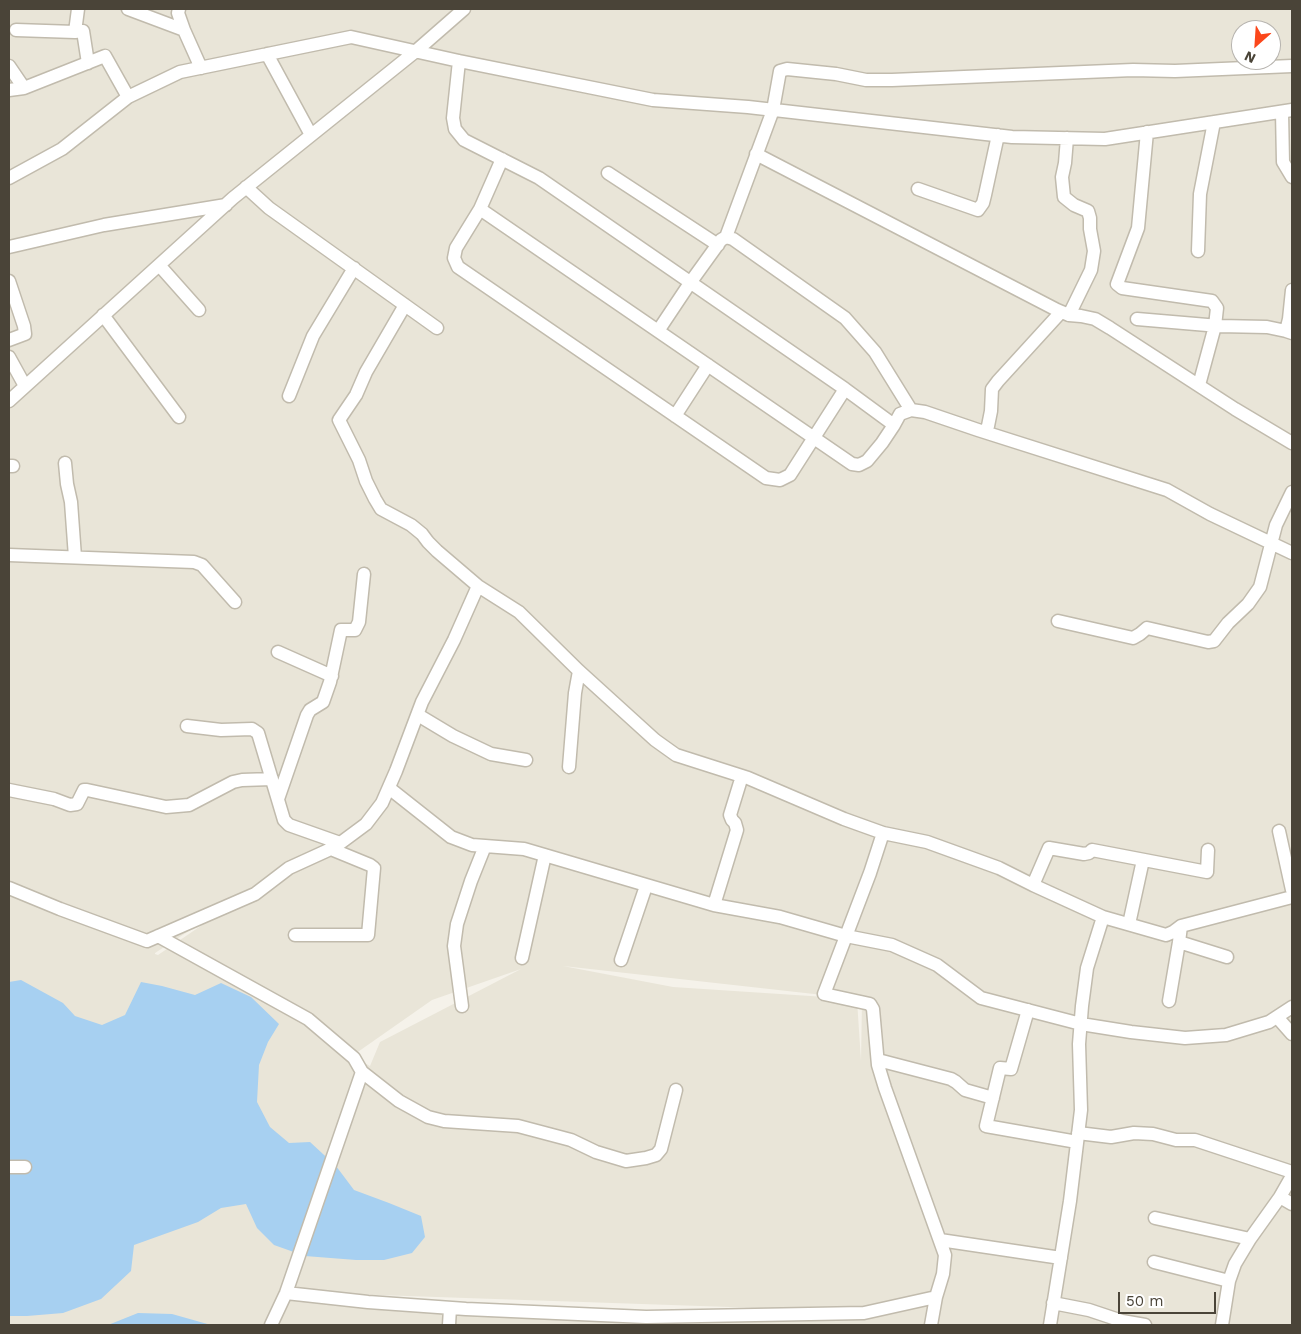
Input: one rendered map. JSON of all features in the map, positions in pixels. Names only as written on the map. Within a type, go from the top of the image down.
[{"type":"street","points":[[75,32],[78,9]]},
{"type":"street","points":[[128,9],[184,30]]},
{"type":"street","points":[[179,9],[178,13],[184,30],[201,68]]},
{"type":"street","points":[[9,401],[226,204],[416,51],[464,9]]},
{"type":"street","points":[[16,30],[83,32],[88,63]]},
{"type":"street","points":[[9,178],[62,149],[128,96],[180,72],[351,37],[458,61],[653,100],[773,110],[998,135],[1105,139],[1287,111],[1283,162],[1292,177]]},
{"type":"street","points":[[266,54],[311,135]]},
{"type":"street","points":[[9,90],[24,88],[105,56],[128,96]]},
{"type":"street","points":[[458,61],[453,118],[455,129],[464,140],[539,178],[894,425]]},
{"type":"street","points":[[9,66],[24,88]]},
{"type":"street","points":[[658,331],[690,283],[722,241],[773,110],[780,71],[787,69],[836,74],[866,80],[892,80],[1133,70],[1175,71],[1292,66]]},
{"type":"street","points":[[1198,251],[1200,194],[1214,122]]},
{"type":"street","points":[[1147,132],[1138,228],[1118,284],[1122,288],[1212,301],[1217,308],[1216,326],[1199,385]]},
{"type":"street","points":[[918,189],[978,210],[983,203],[998,135]]},
{"type":"street","points":[[984,432],[988,426],[991,411],[992,389],[1065,313],[1091,270],[1094,251],[1088,212],[1064,197],[1062,177],[1067,138]]},
{"type":"street","points":[[756,154],[1065,313],[1095,319],[1234,409],[1292,443]]},
{"type":"street","points":[[502,159],[480,209],[456,248],[454,258],[458,267],[766,478],[780,480],[790,475],[844,389]]},
{"type":"street","points":[[608,174],[722,241],[733,239],[845,318],[875,352],[911,410]]},
{"type":"street","points":[[246,187],[269,208],[437,328]]},
{"type":"street","points":[[9,247],[104,224],[226,204]]},
{"type":"street","points":[[480,209],[852,464],[860,465],[867,461],[882,443],[900,414],[911,410],[925,412],[1167,490],[1210,514],[1292,553]]},
{"type":"street","points":[[159,265],[199,310]]},
{"type":"street","points":[[288,396],[313,336],[354,268]]},
{"type":"street","points":[[9,281],[25,334],[9,340]]},
{"type":"street","points":[[1137,319],[1216,326],[1267,327],[1289,332],[1292,290]]},
{"type":"street","points":[[404,305],[366,372],[356,395],[340,420],[359,460],[366,482],[381,509],[411,524],[437,551],[478,586],[519,612],[578,671],[655,740],[676,755],[742,776],[844,819],[883,833],[927,842],[999,868],[1033,886],[1103,917],[1166,935],[1181,926],[1292,897]]},
{"type":"street","points":[[103,315],[179,417]]},
{"type":"street","points":[[9,357],[25,386]]},
{"type":"street","points":[[676,416],[708,365]]},
{"type":"street","points":[[65,463],[71,502],[75,557]]},
{"type":"street","points":[[1058,621],[1133,638],[1147,628],[1208,642],[1214,641],[1228,623],[1248,604],[1260,587],[1276,525],[1292,492]]},
{"type":"street","points":[[9,554],[194,562],[202,565],[235,602]]},
{"type":"street","points":[[278,799],[310,710],[323,702],[332,676],[341,630],[355,630],[359,622],[364,574]]},
{"type":"street","points":[[9,888],[147,941],[255,894],[289,868],[336,846],[366,824],[382,803],[396,772],[422,702],[454,640],[478,586]]},
{"type":"street","points":[[278,652],[332,676]]},
{"type":"street","points":[[570,767],[578,671]]},
{"type":"street","points":[[418,715],[453,736],[491,754],[526,760]]},
{"type":"street","points":[[187,726],[221,730],[252,729],[258,733],[284,820],[289,825],[336,846],[374,868],[368,935],[295,935]]},
{"type":"street","points":[[714,906],[737,830],[730,815],[742,776]]},
{"type":"street","points":[[9,790],[54,799],[70,805],[77,804],[84,790],[87,790],[166,807],[189,805],[233,782],[242,780],[272,780]]},
{"type":"street","points":[[389,788],[451,837],[472,845],[524,849],[714,906],[780,917],[846,936],[892,945],[937,965],[981,998],[1081,1024],[1185,1038],[1226,1035],[1269,1022],[1292,1007]]},
{"type":"street","points":[[1280,831],[1292,890]]},
{"type":"street","points":[[883,833],[870,873],[824,994],[870,1004],[873,1009],[878,1060],[885,1088],[945,1255],[943,1274],[936,1297],[931,1325]]},
{"type":"street","points":[[462,1006],[454,946],[457,924],[470,881],[484,846]]},
{"type":"street","points":[[1033,886],[1049,848],[1084,854],[1092,850],[1207,872],[1208,850]]},
{"type":"street","points":[[522,958],[545,855]]},
{"type":"street","points":[[1129,924],[1143,860]]},
{"type":"street","points":[[621,960],[646,886]]},
{"type":"street","points":[[1050,1325],[1081,1110],[1080,1044],[1087,968],[1103,917]]},
{"type":"street","points":[[1169,1001],[1181,926]]},
{"type":"street","points":[[158,936],[308,1019],[354,1058],[362,1072],[399,1101],[428,1117],[444,1121],[518,1126],[571,1140],[596,1152],[626,1161],[646,1158],[656,1154],[661,1149],[676,1090]]},
{"type":"street","points":[[1179,942],[1227,957]]},
{"type":"street","points":[[1028,1010],[1011,1069],[1000,1068],[986,1126],[1078,1138],[1110,1138],[1134,1133],[1153,1134],[1176,1140],[1195,1140],[1292,1172]]},
{"type":"street","points":[[1277,1017],[1292,1034]]},
{"type":"street","points":[[878,1060],[950,1079],[965,1090],[993,1098]]},
{"type":"street","points":[[271,1325],[286,1293],[362,1072]]},
{"type":"street","points":[[9,1167],[25,1167]]},
{"type":"street","points":[[1222,1325],[1229,1281],[1235,1264],[1292,1176]]},
{"type":"street","points":[[1280,1197],[1292,1204]]},
{"type":"street","points":[[1155,1218],[1250,1239]]},
{"type":"street","points":[[940,1240],[1061,1258]]},
{"type":"street","points":[[1154,1262],[1229,1281]]},
{"type":"street","points":[[286,1293],[450,1308],[756,1320],[864,1313],[936,1297]]},
{"type":"street","points":[[1053,1304],[1089,1310],[1122,1321],[1145,1325]]},
{"type":"street","points":[[449,1325],[450,1308]]},
{"type":"shaded area","points":[[9,9],[1292,9],[1292,1325],[9,1325]],"holes":[[[292,864],[158,955],[155,953]],[[563,966],[841,998],[673,987]],[[521,969],[380,1042],[370,1066],[352,1056],[432,1000]],[[857,1000],[862,1000],[861,1061]],[[290,1292],[760,1308],[673,1323]]]},
{"type":"water","points":[[21,980],[63,1003],[75,1016],[102,1025],[125,1015],[141,982],[195,995],[221,983],[251,997],[279,1024],[268,1042],[259,1065],[257,1102],[270,1127],[289,1143],[310,1142],[336,1166],[354,1190],[421,1216],[425,1237],[412,1253],[384,1260],[305,1256],[274,1245],[257,1228],[246,1204],[221,1208],[198,1222],[134,1245],[131,1271],[101,1299],[63,1313],[9,1316],[9,982]]},
{"type":"water","points":[[138,1313],[172,1314],[211,1325],[108,1325]]}]
